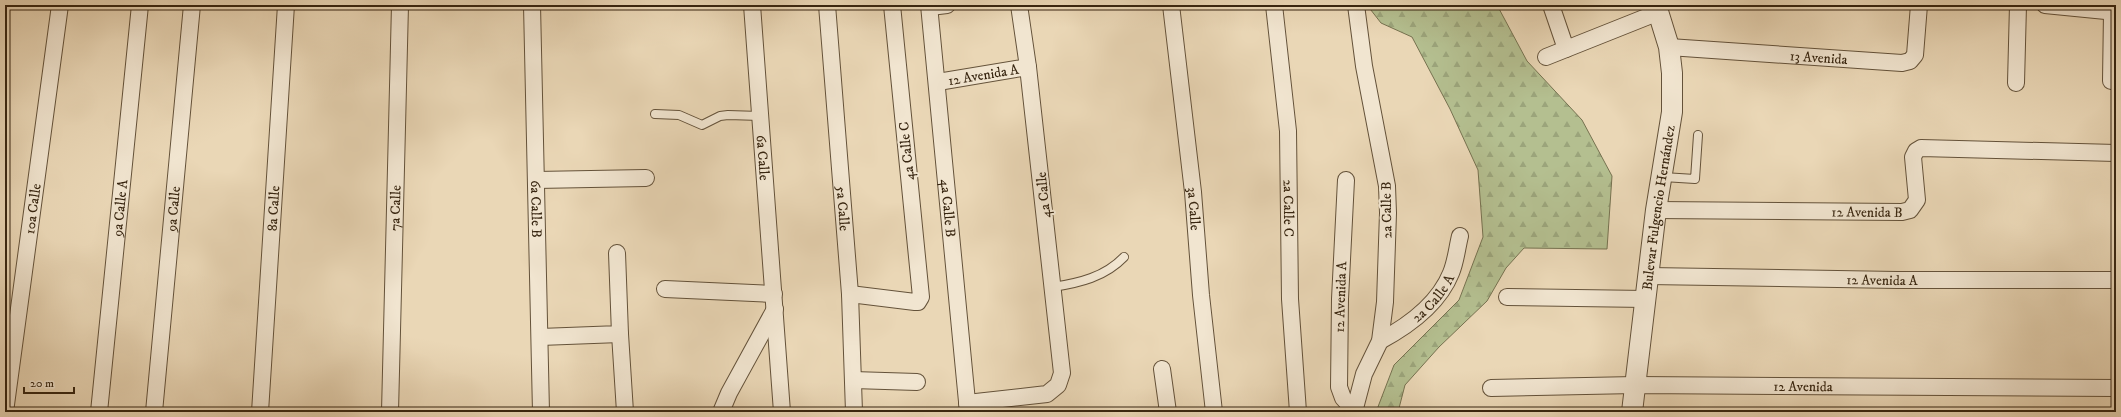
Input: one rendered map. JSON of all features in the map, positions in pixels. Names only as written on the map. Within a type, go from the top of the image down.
[{"type":"street","name":"10a Calle","points":[[6,412],[60,5]]},
{"type":"street","name":"9a Calle A","points":[[99,412],[140,5]]},
{"type":"street","name":"9a Calle","points":[[154,412],[192,5]]},
{"type":"street","name":"8a Calle","points":[[260,412],[286,5]]},
{"type":"street","name":"7a Calle","points":[[390,412],[400,5]]},
{"type":"street","name":"6a Calle B","points":[[532,5],[540,337],[540,412]]},
{"type":"street","name":"6a Calle","points":[[752,5],[782,412]]},
{"type":"street","name":"5a Calle","points":[[827,5],[850,294],[854,412]]},
{"type":"street","name":"4a Calle C","points":[[850,294],[915,302],[918,302],[921,297],[892,5]]},
{"type":"street","points":[[929,6],[947,5]]},
{"type":"street","name":"4a Calle","points":[[968,407],[1047,394],[1058,385],[1062,373],[1028,67],[1019,5]]},
{"type":"street","name":"3a Calle","points":[[1171,5],[1193,192],[1201,295],[1214,412]]},
{"type":"street","name":"2a Calle C","points":[[1274,5],[1288,131],[1290,298],[1298,412]]},
{"type":"street","name":"2a Calle B","points":[[1354,411],[1364,374],[1380,341],[1384,302],[1388,213],[1387,186],[1364,66],[1356,5]]},
{"type":"street","points":[[1551,5],[1566,49]]},
{"type":"street","name":"13 Avenida","points":[[1669,47],[1902,63],[1910,62],[1915,55],[1919,5]]},
{"type":"street","points":[[2016,83],[2018,5]]},
{"type":"street","points":[[2045,5],[2114,12],[2111,81]]},
{"type":"street","name":"4a Calle B","points":[[929,6],[938,82],[968,407]]},
{"type":"street","points":[[1546,57],[1658,9]]},
{"type":"street","name":"Bulevar Fulgencio Hernández","points":[[1632,412],[1656,210],[1672,112],[1672,73],[1669,47],[1658,9]]},
{"type":"street","name":"12 Avenida A","points":[[938,82],[1028,67]]},
{"type":"street","name":"12 Avenida B","points":[[1656,210],[1902,212],[1910,210],[1917,200],[1913,157],[1916,151],[1921,148],[2116,153]]},
{"type":"street","points":[[536,180],[646,178]]},
{"type":"street","name":"12 Avenida A","points":[[1346,180],[1340,299],[1340,387],[1343,398],[1354,411]]},
{"type":"street","name":"2a Calle A","points":[[1380,341],[1410,322],[1433,300],[1451,272],[1460,236]]},
{"type":"street","points":[[617,253],[625,412]]},
{"type":"street","name":"12 Avenida A","points":[[1648,276],[1897,280],[2116,280]]},
{"type":"street","points":[[666,289],[775,302],[721,412]]},
{"type":"street","points":[[1506,297],[1646,299]]},
{"type":"street","points":[[540,337],[620,334]]},
{"type":"street","points":[[1162,369],[1168,412]]},
{"type":"street","points":[[853,380],[917,382]]},
{"type":"street","name":"12 Avenida","points":[[1491,388],[1635,385],[2116,388]]},
{"type":"lane","points":[[655,114],[679,115],[702,125],[720,116],[760,116]]},
{"type":"lane","points":[[1662,177],[1695,179],[1698,135]]},
{"type":"lane","points":[[1053,287],[1072,284],[1092,278],[1107,271],[1124,257]]},
{"type":"green space","points":[[1367,5],[1497,5],[1527,61],[1582,120],[1612,176],[1607,249],[1524,248],[1506,268],[1487,301],[1439,347],[1405,385],[1398,412],[1376,412],[1394,365],[1459,300],[1483,237],[1478,170],[1450,109],[1412,37],[1381,23]]}]
